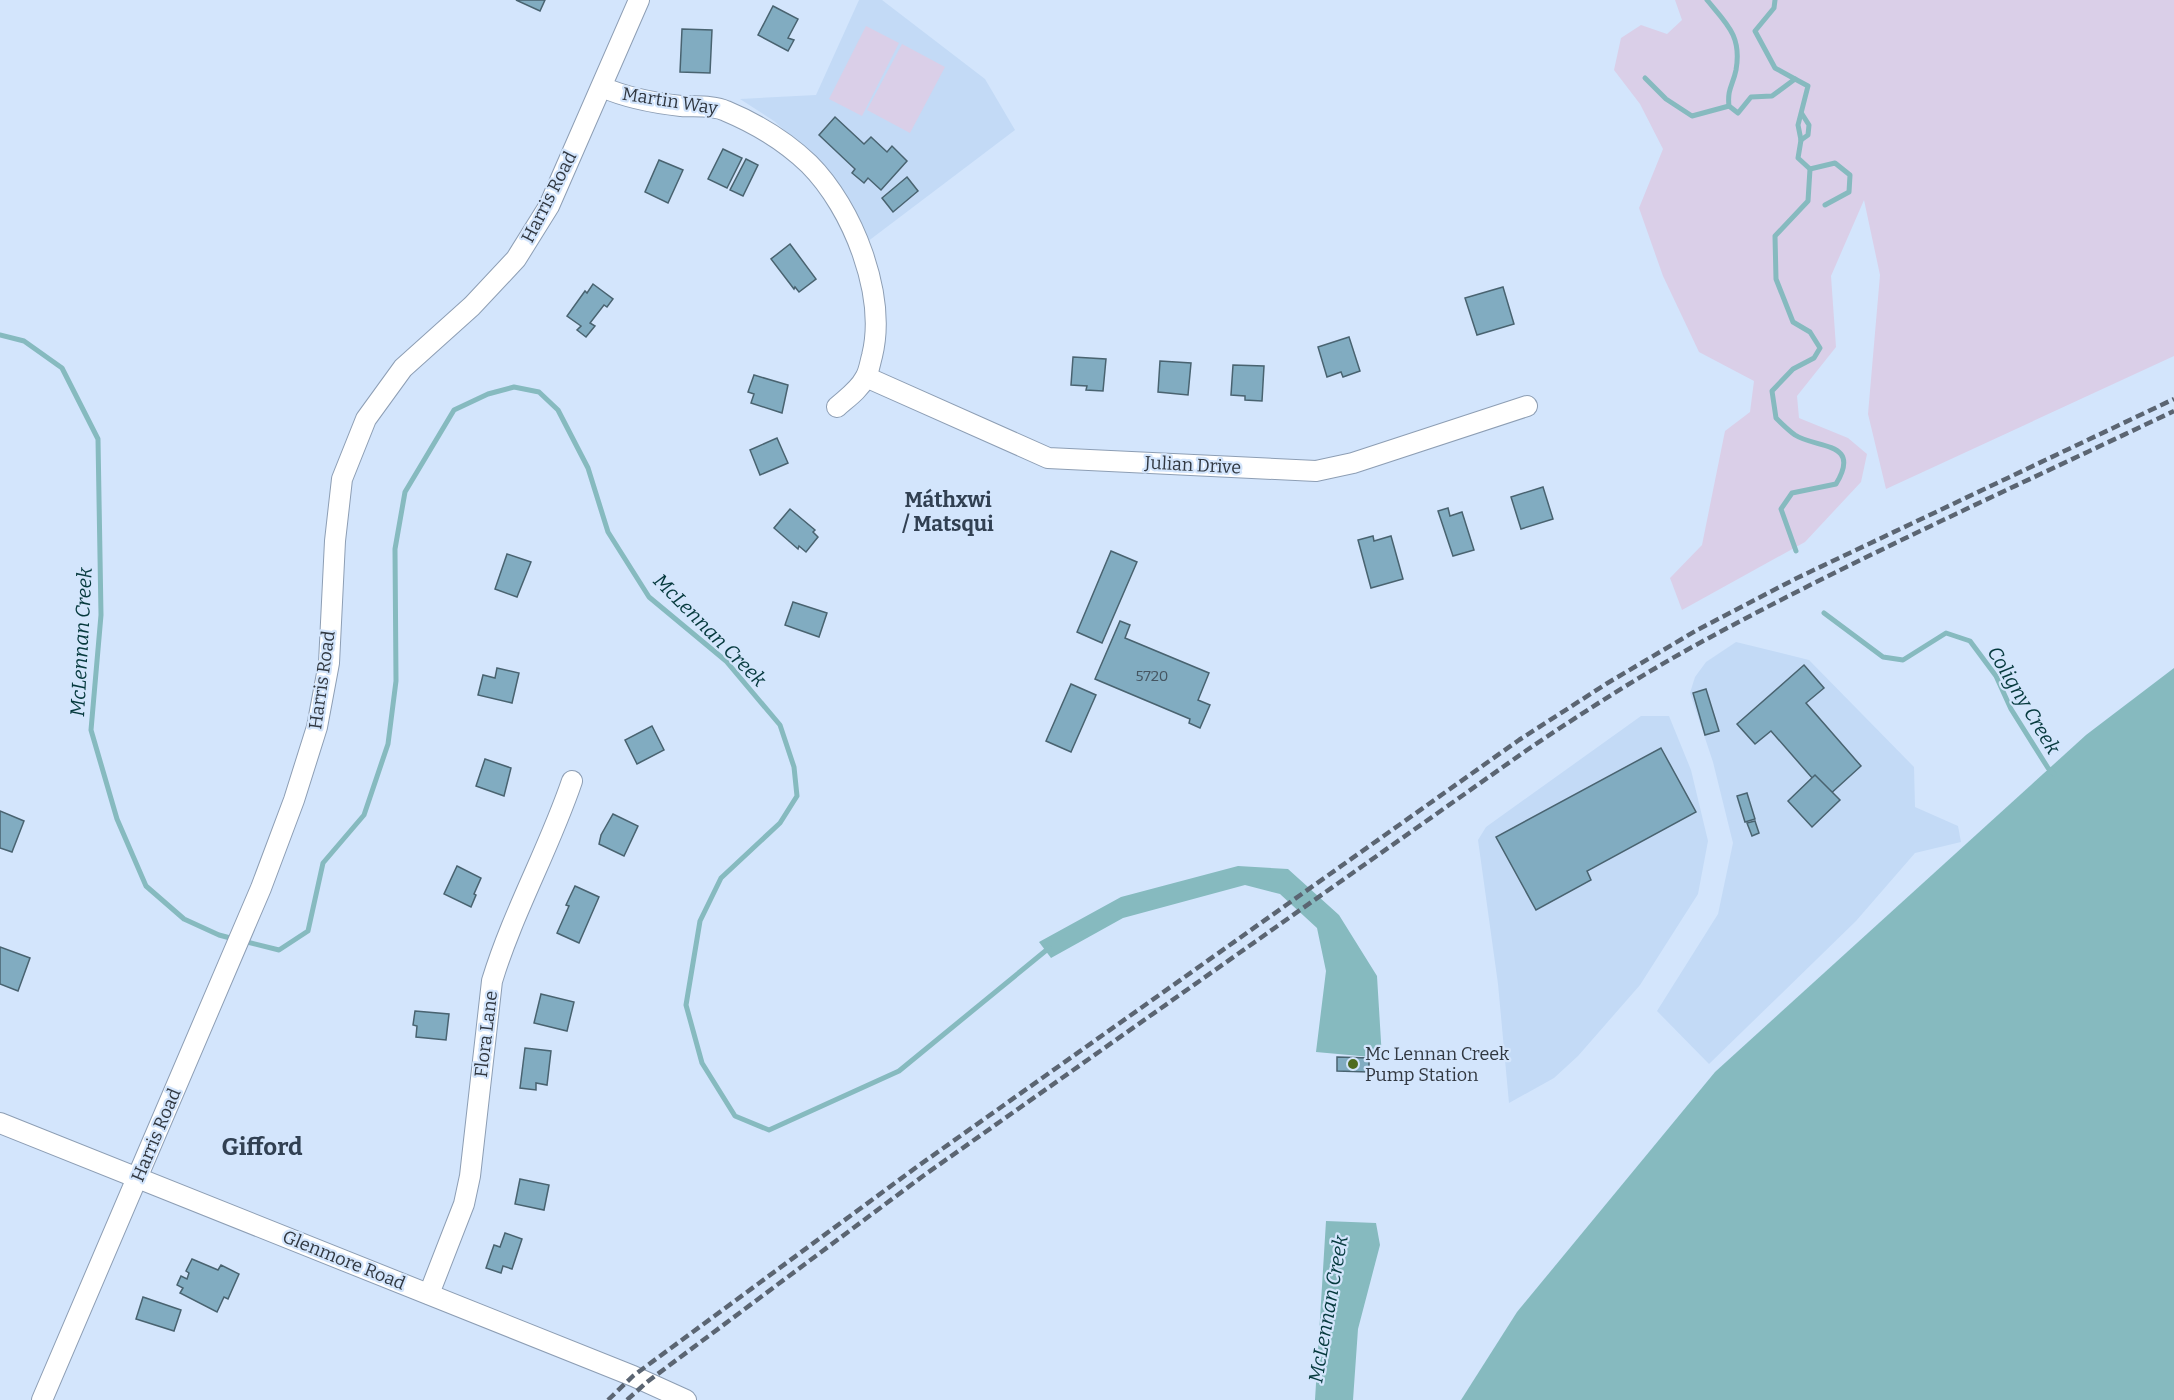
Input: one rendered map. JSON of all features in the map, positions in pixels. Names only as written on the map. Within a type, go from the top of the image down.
[{"type":"street","name":"Harris Road","points":[[42,1400],[261,888],[294,800],[317,727],[328,663],[335,541],[342,479],[366,419],[403,368],[472,306],[516,259],[549,206],[639,0]]},
{"type":"street","name":"Martin Way","points":[[602,87],[624,97],[680,106],[723,109],[771,133],[811,166],[844,213],[870,275],[875,305],[874,345],[867,377]]},
{"type":"street","name":"Julian Drive","points":[[867,377],[1048,458],[1304,471],[1316,471],[1353,463],[1527,406]]},
{"type":"street","points":[[837,407],[867,377]]},
{"type":"street","name":"Flora Lane","points":[[429,1294],[464,1204],[470,1176],[492,981],[501,953],[559,818],[572,781]]},
{"type":"street","name":"Glenmore Road","points":[[0,1124],[633,1376],[686,1400]]},
{"type":"shaded area","points":[[859,0],[882,0],[985,79],[1015,130],[867,242],[854,209],[837,183],[817,159],[774,121],[740,99],[816,95]]},
{"type":"shaded area","points":[[1675,0],[2174,0],[2174,356],[1886,489],[1868,414],[1880,275],[1864,200],[1831,276],[1836,347],[1797,396],[1799,418],[1848,438],[1867,454],[1861,482],[1805,542],[1682,610],[1670,578],[1702,545],[1725,431],[1750,412],[1754,381],[1699,352],[1663,276],[1639,208],[1663,149],[1640,104],[1614,70],[1621,38],[1641,25],[1667,34],[1682,20]]},
{"type":"shaded area","points":[[866,26],[899,43],[862,116],[829,99]]},
{"type":"shaded area","points":[[902,44],[945,67],[910,133],[867,110]]},
{"type":"shaded area","points":[[1736,642],[1809,660],[1914,767],[1915,807],[1958,826],[1961,842],[1915,853],[1856,921],[1709,1064],[1657,1011],[1718,914],[1733,843],[1713,762],[1690,693],[1695,677],[1706,662]]},
{"type":"shaded area","points":[[1641,716],[1669,716],[1691,770],[1708,841],[1698,894],[1640,985],[1578,1056],[1554,1078],[1509,1103],[1498,984],[1478,840],[1486,827]]},
{"type":"water","points":[[2174,668],[2174,1400],[1461,1400],[1517,1312],[1715,1072],[2086,735]]},
{"type":"water","points":[[1238,866],[1288,869],[1339,915],[1377,976],[1382,1058],[1316,1052],[1326,971],[1317,928],[1280,894],[1245,885],[1123,918],[1051,958],[1039,942],[1121,897]]},
{"type":"water","points":[[1326,1221],[1376,1223],[1380,1245],[1358,1329],[1353,1400],[1315,1400]]},
{"type":"building","points":[[516,0],[545,0],[540,11]]},
{"type":"building","points":[[773,6],[798,19],[788,38],[794,40],[788,51],[758,35]]},
{"type":"building","points":[[682,29],[712,30],[710,73],[680,72]]},
{"type":"building","points":[[835,117],[864,144],[871,137],[887,152],[892,146],[907,161],[881,190],[868,178],[864,183],[852,173],[855,169],[819,135]]},
{"type":"building","points":[[723,149],[742,158],[727,188],[708,179]]},
{"type":"building","points":[[746,159],[758,165],[743,196],[730,190]]},
{"type":"building","points":[[659,160],[683,170],[668,203],[645,192]]},
{"type":"building","points":[[907,177],[918,191],[893,212],[882,198]]},
{"type":"building","points":[[790,244],[816,279],[799,292],[795,287],[794,289],[771,259]]},
{"type":"building","points":[[593,284],[613,299],[607,307],[604,305],[590,323],[595,326],[586,337],[577,330],[581,326],[567,316]]},
{"type":"building","points":[[1503,287],[1514,324],[1477,335],[1465,298]]},
{"type":"building","points":[[1349,337],[1360,371],[1343,377],[1341,372],[1327,377],[1318,347]]},
{"type":"building","points":[[1073,357],[1106,359],[1103,391],[1086,390],[1087,386],[1071,385]]},
{"type":"building","points":[[1160,361],[1191,363],[1188,395],[1158,392]]},
{"type":"building","points":[[1233,365],[1264,366],[1262,401],[1245,400],[1245,396],[1231,395]]},
{"type":"building","points":[[754,375],[788,385],[782,413],[751,403],[754,394],[748,392]]},
{"type":"building","points":[[777,438],[788,463],[760,475],[750,450]]},
{"type":"building","points":[[1543,487],[1553,519],[1521,529],[1511,497]]},
{"type":"building","points":[[1448,508],[1450,516],[1462,512],[1474,550],[1453,556],[1438,511]]},
{"type":"building","points":[[790,509],[815,530],[813,532],[818,537],[806,552],[799,546],[798,549],[774,528]]},
{"type":"building","points":[[1373,536],[1374,541],[1391,536],[1403,579],[1371,588],[1358,540]]},
{"type":"building","points":[[1111,551],[1137,562],[1102,643],[1077,632]]},
{"type":"building","points":[[507,554],[531,562],[517,597],[495,589]]},
{"type":"building","points":[[793,602],[827,613],[819,637],[785,625]]},
{"type":"building","points":[[1120,621],[1130,625],[1125,638],[1209,673],[1198,700],[1210,705],[1200,728],[1189,723],[1190,719],[1095,679]]},
{"type":"building","points":[[1804,665],[1824,688],[1806,703],[1861,766],[1828,796],[1771,731],[1755,744],[1737,724]]},
{"type":"building","points":[[497,668],[519,673],[512,703],[478,695],[483,675],[495,678]]},
{"type":"building","points":[[1071,684],[1096,695],[1071,752],[1046,741]]},
{"type":"building","points":[[1706,689],[1719,731],[1705,735],[1693,693]]},
{"type":"building","points":[[652,726],[664,750],[637,764],[625,740]]},
{"type":"building","points":[[1661,748],[1696,812],[1587,871],[1591,880],[1536,910],[1496,837]]},
{"type":"building","points":[[485,759],[511,768],[504,796],[476,786]]},
{"type":"building","points":[[1815,775],[1840,800],[1812,827],[1788,801]]},
{"type":"building","points":[[1747,793],[1755,819],[1745,822],[1737,796]]},
{"type":"building","points":[[0,811],[24,821],[12,852],[0,848]]},
{"type":"building","points":[[613,814],[638,826],[624,856],[599,844],[601,835]]},
{"type":"building","points":[[1755,821],[1759,833],[1752,836],[1747,823]]},
{"type":"building","points":[[457,866],[481,878],[471,907],[444,894]]},
{"type":"building","points":[[575,886],[599,897],[579,943],[557,933]]},
{"type":"building","points":[[0,947],[30,958],[18,991],[0,984]]},
{"type":"building","points":[[541,994],[574,1002],[567,1031],[534,1023]]},
{"type":"building","points":[[415,1011],[449,1014],[446,1040],[416,1037],[417,1026],[413,1025]]},
{"type":"building","points":[[525,1048],[551,1051],[547,1085],[536,1083],[536,1090],[520,1088]]},
{"type":"building","name":"Mc Lennan Creek Pump Station","points":[[1337,1057],[1369,1058],[1369,1072],[1337,1071]]},
{"type":"building","points":[[520,1179],[549,1185],[544,1210],[515,1204]]},
{"type":"building","points":[[505,1233],[522,1239],[512,1269],[503,1266],[501,1273],[486,1268],[494,1245],[500,1247]]},
{"type":"building","points":[[192,1259],[218,1270],[221,1265],[239,1274],[228,1299],[224,1297],[217,1312],[180,1293],[183,1288],[177,1285],[181,1276],[187,1279],[189,1273],[186,1271]]},
{"type":"building","points":[[143,1297],[181,1310],[174,1331],[136,1319]]},
{"type":"waterway","name":"Coligny Creek","points":[[1707,0],[1731,31],[1737,48],[1736,70],[1730,91],[1729,106],[1738,113],[1751,97],[1772,96],[1795,79],[1808,86],[1798,125],[1801,140],[1798,158],[1810,169],[1808,201],[1775,236],[1776,279],[1793,322],[1810,332],[1820,348],[1814,358],[1793,369],[1772,391],[1776,418],[1783,425],[1795,435],[1834,449],[1844,460],[1843,470],[1836,484],[1792,493],[1781,509],[1796,551]]},
{"type":"waterway","points":[[1775,0],[1774,8],[1755,31],[1775,68],[1795,79]]},
{"type":"waterway","points":[[1645,78],[1666,99],[1692,116],[1729,106]]},
{"type":"waterway","points":[[1801,140],[1808,135],[1809,125],[1802,114]]},
{"type":"waterway","points":[[1810,169],[1835,163],[1850,175],[1849,192],[1825,205]]},
{"type":"waterway","name":"McLennan Creek","points":[[0,335],[24,341],[62,368],[98,439],[101,615],[91,730],[117,819],[146,886],[184,919],[219,935],[234,939]]},
{"type":"waterway","name":"McLennan Creek","points":[[243,941],[279,950],[308,931],[323,863],[364,815],[388,744],[396,681],[395,549],[405,492],[454,410],[488,394],[514,387],[539,392],[558,410],[588,468],[608,532],[649,597],[726,661],[780,725],[794,767],[797,796],[780,823],[721,878],[700,921],[686,1005],[702,1063],[735,1116],[769,1130],[899,1071],[1049,948]]},
{"type":"waterway","name":"Coligny Creek","points":[[1824,613],[1883,657],[1903,660],[1946,633],[1970,641],[1996,676],[2011,709],[2054,774]]},
{"type":"railway","points":[[608,1400],[633,1376],[918,1166],[1519,740],[1606,684],[1697,630],[1797,578],[2174,399]]},
{"type":"railway","points":[[627,1400],[647,1382],[923,1176],[1527,750],[1593,707],[1682,653],[1763,609],[1938,522],[2174,411]]},
{"type":"place","name":"Mc Lennan Creek Pump Station","points":[[1353,1064]]},
{"type":"district","name":"Máthxwi / Matsqui","points":[[948,512]]},
{"type":"district","name":"Gifford","points":[[262,1147]]}]
